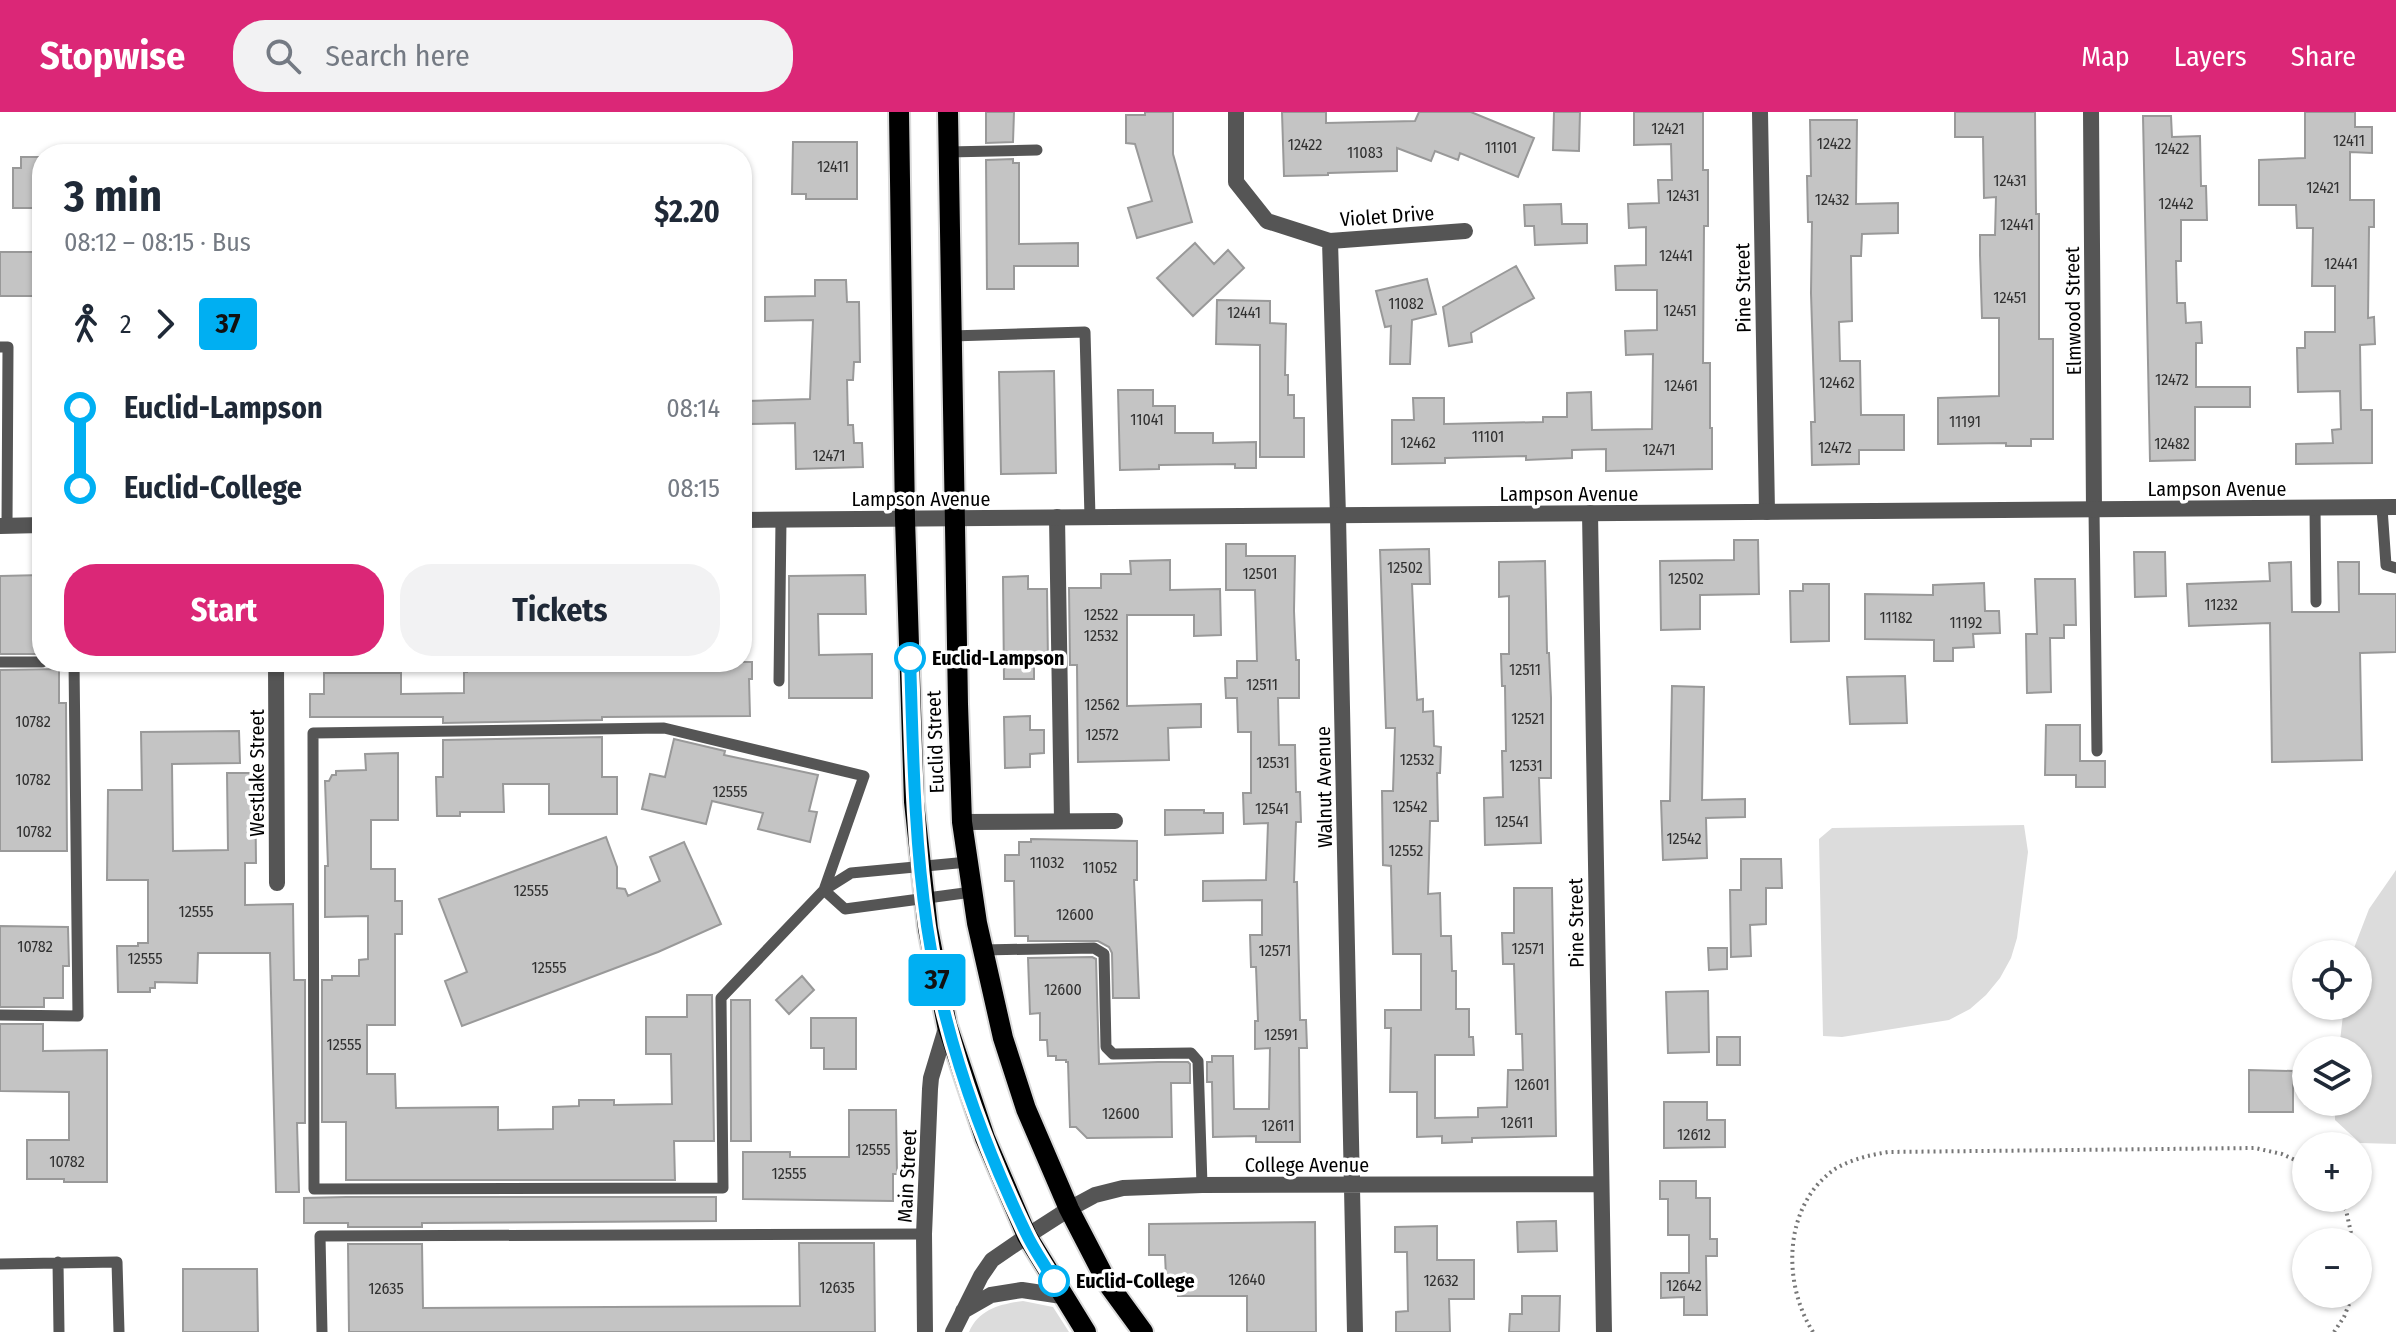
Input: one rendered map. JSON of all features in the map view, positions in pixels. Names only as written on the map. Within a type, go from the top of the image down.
[{"type":"main road","name":"Euclid Street","points":[[899,112],[905,519],[914,802],[936,979],[947,1025],[985,1138],[1027,1236],[1086,1332]]},
{"type":"main road","name":"Euclid Street","points":[[948,112],[953,519],[962,822],[972,892],[1003,1038],[1026,1109],[1069,1209],[1108,1284],[1143,1332]]},
{"type":"street","name":"Violet Drive","points":[[1236,112],[1236,182],[1267,221],[1330,241],[1465,231]]},
{"type":"street","name":"Pine Street","points":[[1760,112],[1767,512]]},
{"type":"street","name":"Elmwood Street","points":[[2091,112],[2094,509]]},
{"type":"street","name":"Walnut Avenue","points":[[1330,241],[1355,1332]]},
{"type":"street","name":"Lampson Avenue","points":[[752,520],[2389,508]]},
{"type":"street","name":"Pine Street","points":[[1590,513],[1604,1332]]},
{"type":"street","points":[[1057,517],[1062,821]]},
{"type":"street","points":[[4,526],[32,525]]},
{"type":"street","name":"Westlake Street","points":[[276,672],[277,883]]},
{"type":"street","points":[[962,822],[1115,821]]},
{"type":"street","name":"Main Street","points":[[925,1332],[924,1234],[931,1078],[947,1025]]},
{"type":"street","name":"College Avenue","points":[[1027,1236],[1095,1195],[1123,1188],[1600,1184]]},
{"type":"street","points":[[953,1332],[992,1260],[1027,1236]]},
{"type":"street","points":[[962,1312],[991,1295],[1018,1291],[1062,1296]]},
{"type":"lane","points":[[948,152],[1037,150]]},
{"type":"lane","points":[[951,336],[1085,332],[1090,517]]},
{"type":"lane","points":[[0,347],[8,347],[4,526]]},
{"type":"lane","points":[[2315,508],[2316,602]]},
{"type":"lane","points":[[2389,508],[2386,565],[2396,568]]},
{"type":"lane","points":[[2094,509],[2097,751]]},
{"type":"lane","points":[[779,681],[781,520]]},
{"type":"lane","points":[[0,662],[32,662]]},
{"type":"lane","points":[[0,1015],[78,1016],[74,672]]},
{"type":"lane","points":[[824,890],[864,776],[664,728],[313,733],[314,1189],[723,1188],[721,998],[824,890],[851,873],[968,862]]},
{"type":"lane","points":[[824,890],[845,909],[972,892]]},
{"type":"lane","points":[[982,950],[1094,948],[1104,954],[1106,1047],[1113,1054],[1191,1053],[1198,1061],[1202,1185]]},
{"type":"lane","points":[[322,1332],[320,1236],[924,1234]]},
{"type":"lane","points":[[58,1262],[59,1332]]},
{"type":"lane","points":[[0,1264],[117,1262],[119,1332]]},
{"type":"path","points":[[1813,1332],[1794,1290],[1792,1261],[1795,1229],[1803,1206],[1819,1183],[1836,1169],[1864,1156],[1888,1152],[2255,1148],[2292,1159]]},
{"type":"path","points":[[2334,1332],[2348,1308]]},
{"type":"shaded area","points":[[2024,825],[2028,852],[2017,938],[2011,958],[1986,995],[1970,1009],[1949,1020],[1842,1037],[1823,1036],[1819,839],[1832,828]]},
{"type":"shaded area","points":[[2396,870],[2396,1144],[2372,1143],[2372,1132],[2348,1132],[2335,1120],[2335,1116],[2372,1116],[2372,1036],[2341,1036],[2342,1020],[2372,1020],[2372,940],[2357,940],[2369,909]]},
{"type":"shaded area","points":[[1023,1301],[1053,1307],[1069,1332],[969,1332],[984,1313]]},
{"type":"building","points":[[986,112],[1014,112],[1013,142],[986,143]]},
{"type":"building","points":[[1145,112],[1173,112],[1173,154],[1192,222],[1137,238],[1128,208],[1152,201],[1135,144],[1126,143],[1126,115],[1145,115]]},
{"type":"building","points":[[1282,112],[1326,112],[1326,123],[1415,121],[1419,112],[1471,112],[1534,138],[1518,177],[1460,153],[1458,160],[1435,151],[1431,161],[1397,148],[1397,171],[1284,176]]},
{"type":"building","points":[[1554,112],[1580,112],[1579,151],[1553,150]]},
{"type":"building","points":[[1634,112],[1703,112],[1703,170],[1708,170],[1708,226],[1704,226],[1703,363],[1710,363],[1712,469],[1606,471],[1606,449],[1572,450],[1572,458],[1445,458],[1445,463],[1392,464],[1392,420],[1414,420],[1413,398],[1444,398],[1444,424],[1543,422],[1543,417],[1567,417],[1567,393],[1591,392],[1592,430],[1652,429],[1653,354],[1626,355],[1625,331],[1657,330],[1657,290],[1616,290],[1615,266],[1646,265],[1646,227],[1629,228],[1628,204],[1659,203],[1658,180],[1672,180],[1671,144],[1634,145]]},
{"type":"building","points":[[1955,112],[2035,112],[2039,339],[2053,339],[2053,439],[2031,439],[2031,446],[2006,446],[2006,443],[1938,444],[1938,398],[1999,396],[1999,318],[1982,318],[1980,255],[1980,235],[1995,235],[1996,197],[1984,198],[1983,137],[1955,137]]},
{"type":"building","points":[[2305,112],[2355,112],[2355,127],[2372,127],[2372,153],[2350,152],[2350,200],[2374,200],[2374,227],[2369,227],[2368,318],[2374,317],[2375,344],[2360,345],[2361,410],[2372,410],[2372,463],[2296,464],[2296,444],[2333,443],[2332,430],[2341,429],[2340,391],[2298,392],[2297,348],[2305,348],[2305,332],[2335,332],[2335,286],[2312,286],[2313,228],[2297,228],[2296,205],[2259,205],[2259,160],[2305,158]]},
{"type":"building","points":[[2143,116],[2171,116],[2172,137],[2200,136],[2201,186],[2206,186],[2207,220],[2181,220],[2181,261],[2176,261],[2177,303],[2185,303],[2186,323],[2201,322],[2202,343],[2196,343],[2196,387],[2250,387],[2250,407],[2195,407],[2195,460],[2150,461]]},
{"type":"building","points":[[1810,120],[1857,120],[1856,204],[1898,203],[1898,233],[1862,234],[1861,256],[1851,256],[1852,321],[1839,322],[1840,361],[1860,361],[1861,415],[1904,415],[1904,450],[1859,450],[1859,464],[1812,465],[1811,422],[1815,422],[1812,222],[1808,222],[1807,176],[1811,176]]},
{"type":"building","points":[[793,142],[857,142],[857,199],[806,199],[806,194],[792,194]]},
{"type":"building","points":[[21,157],[32,157],[32,208],[13,208],[13,168],[21,168]]},
{"type":"building","points":[[1013,159],[1013,163],[1019,163],[1019,244],[1078,243],[1078,266],[1014,266],[1014,289],[987,289],[986,160]]},
{"type":"building","points":[[1561,204],[1562,224],[1587,224],[1587,243],[1535,245],[1534,226],[1525,226],[1524,205]]},
{"type":"building","points":[[1195,243],[1214,264],[1228,250],[1244,268],[1193,316],[1157,278]]},
{"type":"building","points":[[0,252],[32,252],[32,296],[0,296]]},
{"type":"building","points":[[1516,266],[1534,298],[1471,333],[1472,342],[1449,346],[1443,307]]},
{"type":"building","points":[[1427,279],[1436,314],[1412,320],[1410,364],[1390,364],[1391,326],[1385,327],[1376,291]]},
{"type":"building","points":[[815,280],[846,280],[847,302],[859,302],[860,362],[854,362],[853,380],[847,380],[848,425],[853,425],[854,443],[862,443],[863,467],[796,469],[795,423],[752,424],[752,401],[810,399],[813,320],[765,321],[765,297],[815,296]]},
{"type":"building","points":[[1217,300],[1270,301],[1270,323],[1286,324],[1285,375],[1288,375],[1288,395],[1294,395],[1294,418],[1304,418],[1304,457],[1260,457],[1260,345],[1216,344]]},
{"type":"building","points":[[1054,371],[1056,473],[1001,474],[999,372]]},
{"type":"building","points":[[1118,390],[1153,390],[1153,406],[1175,406],[1175,433],[1213,433],[1213,443],[1256,442],[1256,468],[1235,468],[1235,464],[1159,465],[1159,469],[1120,470]]},
{"type":"building","points":[[1734,540],[1758,540],[1759,594],[1700,595],[1700,629],[1661,630],[1660,561],[1734,560]]},
{"type":"building","points":[[1226,544],[1246,544],[1246,556],[1295,556],[1294,611],[1299,698],[1278,698],[1279,745],[1295,745],[1296,792],[1300,792],[1301,822],[1296,822],[1294,882],[1297,882],[1300,1020],[1306,1020],[1307,1048],[1299,1048],[1300,1142],[1256,1142],[1256,1136],[1213,1137],[1212,1082],[1207,1082],[1207,1062],[1212,1062],[1212,1056],[1233,1056],[1234,1109],[1269,1109],[1270,1048],[1255,1049],[1255,1021],[1258,1021],[1256,967],[1251,967],[1250,935],[1262,935],[1262,900],[1203,901],[1203,881],[1266,880],[1268,823],[1244,824],[1243,793],[1251,793],[1251,732],[1238,732],[1237,698],[1226,698],[1225,678],[1237,678],[1237,661],[1257,661],[1255,590],[1226,590]]},
{"type":"building","points":[[1429,549],[1430,584],[1412,584],[1417,700],[1423,699],[1423,712],[1433,711],[1434,746],[1441,747],[1440,773],[1437,773],[1438,821],[1430,821],[1428,894],[1440,893],[1441,936],[1451,936],[1452,971],[1456,971],[1456,1009],[1469,1009],[1469,1037],[1473,1037],[1474,1055],[1435,1055],[1435,1118],[1478,1117],[1478,1108],[1507,1107],[1508,1070],[1523,1070],[1522,1034],[1516,1034],[1514,964],[1503,964],[1502,933],[1514,933],[1514,888],[1552,888],[1556,1136],[1472,1138],[1472,1142],[1442,1143],[1442,1136],[1417,1137],[1417,1092],[1390,1092],[1391,1028],[1385,1028],[1385,1010],[1421,1010],[1421,954],[1393,954],[1391,866],[1383,865],[1382,791],[1393,791],[1395,728],[1386,728],[1380,550]]},
{"type":"building","points":[[2134,552],[2165,552],[2166,596],[2135,597]]},
{"type":"building","points":[[1170,560],[1170,590],[1220,589],[1221,635],[1194,636],[1194,615],[1127,615],[1127,706],[1201,704],[1201,727],[1168,728],[1169,760],[1078,762],[1077,665],[1070,665],[1069,588],[1101,588],[1101,574],[1131,574],[1130,561]]},
{"type":"building","points":[[1545,561],[1551,778],[1539,778],[1541,843],[1485,845],[1484,798],[1503,797],[1502,751],[1506,751],[1501,654],[1509,654],[1509,596],[1499,597],[1499,562]]},
{"type":"building","points":[[2291,562],[2292,612],[2339,612],[2338,562],[2359,562],[2359,594],[2396,594],[2396,652],[2360,653],[2362,760],[2272,762],[2270,623],[2189,626],[2187,584],[2270,581],[2269,563]]},
{"type":"building","points":[[32,575],[32,654],[0,654],[0,576]]},
{"type":"building","points":[[865,575],[866,614],[818,614],[819,655],[872,654],[872,698],[789,698],[789,576]]},
{"type":"building","points":[[1028,576],[1028,589],[1047,589],[1048,664],[1034,664],[1034,679],[1004,679],[1003,577]]},
{"type":"building","points":[[2035,579],[2075,579],[2076,625],[2064,625],[2064,638],[2050,638],[2051,692],[2027,693],[2026,634],[2037,634]]},
{"type":"building","points":[[1984,583],[1985,611],[1999,611],[2000,633],[1973,634],[1974,647],[1953,648],[1953,661],[1934,661],[1934,640],[1865,639],[1865,594],[1933,595],[1933,585]]},
{"type":"building","points":[[1803,584],[1829,584],[1829,641],[1791,642],[1790,591],[1803,591]]},
{"type":"building","points":[[0,670],[59,672],[59,703],[66,703],[67,851],[0,851]]},
{"type":"building","points":[[464,672],[752,672],[752,679],[749,679],[750,716],[443,723],[443,717],[310,717],[310,694],[324,694],[324,673],[401,673],[401,694],[464,693]]},
{"type":"building","points":[[1905,676],[1907,723],[1850,724],[1847,677]]},
{"type":"building","points":[[1672,686],[1704,687],[1702,800],[1745,799],[1745,817],[1706,818],[1707,858],[1663,860],[1661,801],[1670,801]]},
{"type":"building","points":[[1030,716],[1030,730],[1044,730],[1044,753],[1030,754],[1030,767],[1005,768],[1004,717]]},
{"type":"building","points":[[2046,725],[2080,725],[2080,761],[2105,761],[2105,787],[2076,787],[2076,775],[2045,775]]},
{"type":"building","points":[[239,731],[240,763],[172,764],[173,851],[228,850],[227,773],[255,773],[256,863],[245,863],[245,905],[293,904],[294,980],[305,980],[305,1123],[297,1123],[299,1192],[276,1192],[270,953],[198,953],[197,983],[155,982],[155,988],[150,988],[150,992],[118,992],[117,946],[148,943],[148,880],[107,880],[108,790],[142,790],[141,732]]},
{"type":"building","points":[[602,737],[602,777],[617,777],[617,814],[549,814],[549,784],[503,784],[504,812],[460,812],[460,816],[437,816],[436,777],[443,777],[443,740]]},
{"type":"building","points":[[674,739],[725,751],[724,755],[818,775],[809,811],[817,812],[810,842],[758,829],[763,813],[712,801],[706,824],[642,809],[650,774],[665,777]]},
{"type":"building","points":[[398,753],[398,820],[371,820],[371,869],[395,869],[395,901],[402,901],[402,934],[395,934],[395,1025],[367,1025],[367,1074],[395,1074],[396,1108],[498,1107],[498,1130],[553,1129],[553,1107],[579,1106],[579,1100],[614,1100],[614,1105],[672,1104],[671,1054],[646,1054],[646,1017],[687,1017],[687,995],[712,995],[714,1141],[674,1141],[675,1180],[346,1180],[346,1122],[322,1122],[322,980],[332,980],[332,976],[359,976],[359,960],[368,959],[368,916],[325,917],[325,866],[328,866],[325,781],[336,775],[336,771],[366,770],[365,754]]},
{"type":"building","points":[[1165,810],[1223,813],[1223,833],[1165,835]]},
{"type":"building","points":[[606,837],[617,867],[617,888],[625,889],[628,896],[660,881],[650,857],[684,842],[721,924],[658,952],[462,1026],[445,981],[467,972],[439,899]]},
{"type":"building","points":[[1031,839],[1137,841],[1137,880],[1134,880],[1139,998],[1113,998],[1112,953],[1109,947],[1098,941],[1028,941],[1028,936],[1015,936],[1014,881],[1005,881],[1005,855],[1019,855],[1019,842],[1031,842]]},
{"type":"building","points":[[1741,859],[1781,859],[1782,888],[1766,888],[1766,924],[1750,925],[1751,956],[1731,957],[1730,890],[1741,890]]},
{"type":"building","points":[[0,926],[68,927],[69,966],[63,966],[63,998],[44,998],[44,1007],[0,1007]]},
{"type":"building","points":[[1708,948],[1727,948],[1727,969],[1709,970]]},
{"type":"building","points":[[1028,958],[1096,959],[1099,1064],[1190,1064],[1190,1083],[1171,1083],[1172,1137],[1087,1138],[1076,1127],[1070,1127],[1068,1062],[1048,1056],[1047,1040],[1040,1040],[1040,1013],[1030,1014]]},
{"type":"building","points":[[802,976],[814,990],[789,1014],[776,1000]]},
{"type":"building","points":[[1708,991],[1709,1052],[1668,1053],[1666,992]]},
{"type":"building","points":[[731,1000],[750,1000],[751,1141],[731,1141]]},
{"type":"building","points":[[811,1018],[856,1018],[856,1069],[824,1069],[824,1048],[811,1048]]},
{"type":"building","points":[[0,1024],[43,1024],[43,1051],[107,1050],[107,1182],[27,1179],[27,1140],[69,1140],[69,1092],[0,1091]]},
{"type":"building","points":[[1717,1037],[1740,1037],[1740,1065],[1717,1065]]},
{"type":"building","points":[[2249,1070],[2292,1071],[2292,1112],[2249,1112]]},
{"type":"building","points":[[1664,1102],[1707,1102],[1707,1120],[1725,1120],[1725,1147],[1664,1148]]},
{"type":"building","points":[[849,1110],[896,1110],[897,1174],[893,1174],[893,1201],[743,1199],[743,1152],[790,1152],[790,1157],[849,1157]]},
{"type":"building","points":[[1660,1181],[1696,1181],[1696,1198],[1710,1198],[1710,1239],[1717,1239],[1717,1256],[1706,1256],[1707,1315],[1684,1315],[1684,1297],[1661,1298],[1661,1273],[1689,1273],[1689,1235],[1668,1235],[1668,1199],[1660,1199]]},
{"type":"building","points":[[716,1197],[716,1221],[422,1223],[422,1227],[348,1227],[348,1223],[304,1223],[304,1198]]},
{"type":"building","points":[[1556,1221],[1557,1251],[1518,1252],[1517,1222]]},
{"type":"building","points":[[1315,1222],[1316,1332],[1247,1332],[1247,1296],[1178,1296],[1178,1276],[1166,1276],[1165,1255],[1149,1255],[1149,1224]]},
{"type":"building","points":[[1437,1226],[1437,1260],[1474,1260],[1474,1299],[1449,1299],[1450,1332],[1396,1332],[1396,1312],[1408,1311],[1407,1252],[1395,1252],[1395,1227]]},
{"type":"building","points":[[799,1243],[874,1243],[875,1332],[349,1332],[348,1244],[422,1244],[423,1308],[800,1306]]},
{"type":"building","points":[[183,1269],[257,1269],[258,1332],[183,1332]]},
{"type":"building","points":[[1522,1296],[1560,1296],[1559,1332],[1509,1332],[1510,1314],[1522,1314]]},
{"type":"bus line","name":"37","points":[[910,658],[914,802],[936,979],[947,1025],[985,1138],[1027,1236],[1054,1281]]},
{"type":"place","name":"Euclid-Lampson","points":[[910,658]]},
{"type":"place","name":"Euclid-College","points":[[1054,1281]]}]
